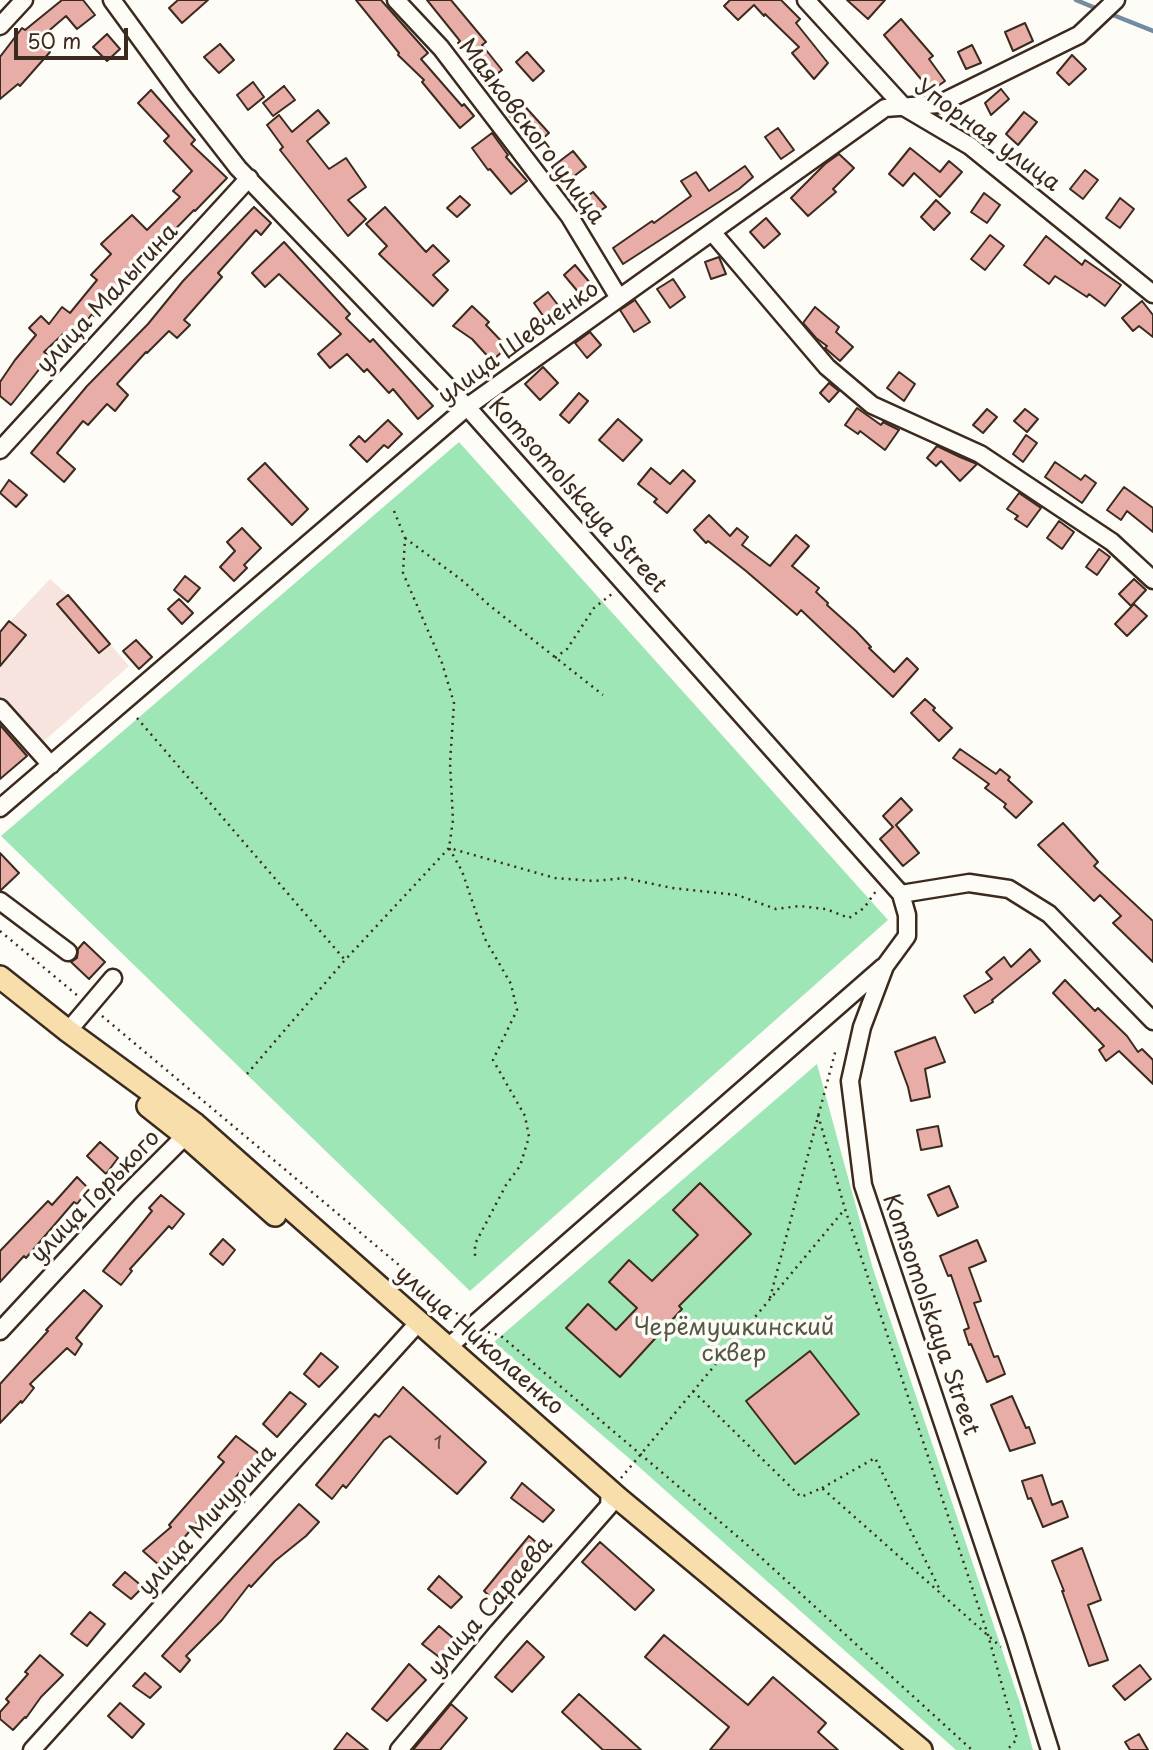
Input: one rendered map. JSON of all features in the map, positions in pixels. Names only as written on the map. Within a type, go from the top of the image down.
[{"type":"main road","name":"улица Николаенко","points":[[0,977],[190,1130],[610,1499],[907,1750]]},
{"type":"main road","name":"улица Николаенко","points":[[0,990],[190,1130]]},
{"type":"main road","name":"улица Николаенко","points":[[415,1326],[447,1348],[610,1499],[920,1750]]},
{"type":"street","points":[[0,26],[24,0]]},
{"type":"street","name":"Komsomolskaya Street","points":[[113,0],[182,96],[249,178],[467,407],[901,894],[907,915],[907,936],[885,966],[862,1027],[849,1081],[863,1185],[1050,1750]]},
{"type":"street","name":"Маяковского улица","points":[[396,0],[441,48],[570,217],[619,298]]},
{"type":"street","name":"Упорная улица","points":[[806,0],[904,107],[970,146],[1153,294]]},
{"type":"street","name":"улица Шевченко","points":[[0,807],[467,407],[885,108],[939,104],[1079,35],[1116,0]]},
{"type":"street","name":"улица Малыгина","points":[[0,450],[249,178]]},
{"type":"street","points":[[712,232],[827,367],[873,405],[980,454],[1112,542],[1153,580]]},
{"type":"street","points":[[0,708],[51,765]]},
{"type":"street","points":[[901,894],[970,883],[1009,889],[1049,914],[1153,1021]]},
{"type":"street","points":[[0,901],[68,952]]},
{"type":"street","points":[[447,1348],[885,966]]},
{"type":"street","points":[[68,1031],[113,978]]},
{"type":"street","name":"улица Горького","points":[[0,1331],[190,1130]]},
{"type":"street","name":"улица Мичурина","points":[[32,1750],[415,1326]]},
{"type":"street","name":"улица Сараева","points":[[399,1750],[610,1499]]},
{"type":"path","points":[[247,1074],[345,960],[449,848],[453,820],[450,763],[454,704],[442,663],[403,573],[405,538],[394,511]]},
{"type":"path","points":[[405,538],[463,580],[489,605],[603,695]]},
{"type":"path","points":[[555,657],[567,649],[594,608],[615,591]]},
{"type":"path","points":[[138,718],[345,960]]},
{"type":"path","points":[[449,848],[555,878],[594,881],[625,878],[671,888],[737,895],[776,909],[799,906],[826,909],[849,918],[864,908],[877,889]]},
{"type":"path","points":[[449,848],[462,871],[485,939],[511,984],[517,1010],[493,1060],[525,1116],[529,1137],[520,1166],[506,1185],[475,1244],[475,1258]]},
{"type":"path","points":[[0,931],[472,1327],[501,1336],[744,1542],[972,1750]]},
{"type":"path","points":[[769,1301],[836,1049]]},
{"type":"path","points":[[818,1115],[845,1209],[988,1635],[1017,1739],[1007,1750]]},
{"type":"path","points":[[610,1499],[641,1455],[845,1209]]},
{"type":"path","points":[[693,1391],[801,1497],[875,1458],[943,1595]]},
{"type":"path","points":[[822,1488],[1008,1653]]},
{"type":"shaded area","points":[[50,579],[68,595],[129,666],[27,756],[0,725],[0,632]]},
{"type":"green space","points":[[459,442],[888,920],[470,1291],[1,836]]},
{"type":"green space","name":"Черёмушкинский сквер","points":[[817,1064],[873,1269],[1021,1706],[1033,1750],[956,1750],[638,1466],[494,1342]]},
{"type":"building","points":[[62,0],[83,0],[95,15],[77,29],[66,16],[37,41],[50,52],[20,86],[18,84],[0,99],[0,57],[22,28],[25,30]]},
{"type":"building","points":[[178,0],[208,0],[182,23],[169,8]]},
{"type":"building","points":[[356,0],[381,0],[428,53],[421,59],[474,116],[460,128],[422,82],[424,80],[398,55]]},
{"type":"building","points":[[427,0],[451,0],[486,42],[482,45],[502,70],[487,82],[458,43],[460,41]]},
{"type":"building","points":[[730,0],[781,0],[800,19],[796,23],[828,63],[814,79],[792,53],[799,47],[765,14],[764,16],[754,5],[738,20],[724,6]]},
{"type":"building","points":[[847,0],[885,0],[868,19]]},
{"type":"building","points":[[901,19],[933,56],[929,59],[945,81],[931,91],[884,35]]},
{"type":"building","points":[[1025,23],[1033,41],[1013,51],[1005,32]]},
{"type":"building","points":[[107,34],[120,49],[107,61],[93,47]]},
{"type":"building","points":[[220,44],[234,60],[219,73],[204,57]]},
{"type":"building","points":[[972,45],[981,63],[966,69],[958,52]]},
{"type":"building","points":[[527,52],[544,71],[533,81],[516,62]]},
{"type":"building","points":[[1072,55],[1086,69],[1069,85],[1057,73]]},
{"type":"building","points":[[253,82],[264,97],[248,110],[237,95]]},
{"type":"building","points":[[284,86],[295,100],[273,116],[263,103]]},
{"type":"building","points":[[1001,89],[1009,99],[991,115],[985,103]]},
{"type":"building","points":[[151,90],[195,140],[191,144],[227,178],[124,278],[72,340],[63,334],[44,352],[52,358],[44,369],[41,367],[11,405],[0,396],[0,382],[36,335],[29,328],[41,316],[49,324],[62,307],[70,313],[97,280],[91,275],[111,254],[101,244],[132,215],[147,230],[180,197],[173,191],[192,171],[164,141],[169,136],[138,103]]},
{"type":"building","points":[[521,102],[549,133],[535,145],[508,114]]},
{"type":"building","points":[[318,110],[329,123],[307,141],[329,169],[346,158],[366,187],[348,200],[366,219],[348,236],[280,150],[283,147],[267,125],[279,115],[292,132]]},
{"type":"building","points":[[1024,112],[1037,122],[1018,145],[1006,134]]},
{"type":"building","points":[[778,128],[794,150],[781,159],[765,137]]},
{"type":"building","points":[[492,133],[508,155],[506,157],[527,181],[511,194],[472,148]]},
{"type":"building","points":[[910,148],[940,172],[949,161],[962,172],[940,197],[914,173],[903,186],[889,174]]},
{"type":"building","points":[[573,151],[586,167],[565,183],[552,167]]},
{"type":"building","points":[[839,154],[854,168],[833,189],[836,192],[808,216],[791,198]]},
{"type":"building","points":[[745,166],[753,177],[739,189],[623,264],[613,248],[691,196],[681,181],[696,172],[709,191]]},
{"type":"building","points":[[1085,170],[1098,180],[1083,199],[1070,189]]},
{"type":"building","points":[[593,192],[606,207],[587,219],[576,204]]},
{"type":"building","points":[[984,193],[1000,205],[987,223],[971,212]]},
{"type":"building","points":[[460,196],[470,205],[457,217],[447,208]]},
{"type":"building","points":[[1120,198],[1134,209],[1120,228],[1106,218]]},
{"type":"building","points":[[936,200],[950,213],[934,230],[921,217]]},
{"type":"building","points":[[254,207],[271,223],[261,235],[256,230],[218,273],[222,277],[184,320],[190,325],[177,338],[169,331],[117,384],[128,395],[115,411],[107,404],[88,425],[83,421],[57,453],[75,469],[64,482],[31,453],[87,386],[148,324],[183,281]]},
{"type":"building","points":[[385,207],[426,252],[433,245],[449,261],[433,275],[448,290],[433,306],[379,254],[387,246],[366,224]]},
{"type":"building","points":[[766,218],[780,234],[764,248],[750,232]]},
{"type":"building","points":[[990,235],[1004,246],[985,270],[971,259]]},
{"type":"building","points":[[1046,236],[1082,265],[1085,260],[1121,285],[1105,306],[1055,276],[1049,284],[1024,265]]},
{"type":"building","points":[[284,242],[350,314],[346,318],[370,342],[373,339],[433,406],[418,419],[393,389],[389,393],[367,369],[364,372],[347,354],[330,368],[318,354],[341,334],[279,274],[265,287],[252,273]]},
{"type":"building","points":[[719,257],[726,274],[711,279],[705,262]]},
{"type":"building","points":[[575,265],[591,284],[579,293],[564,275]]},
{"type":"building","points":[[673,279],[685,297],[670,308],[657,289]]},
{"type":"building","points":[[548,292],[561,309],[546,320],[534,303]]},
{"type":"building","points":[[635,300],[650,322],[634,332],[620,310]]},
{"type":"building","points":[[1142,301],[1153,315],[1153,337],[1139,326],[1133,331],[1122,318]]},
{"type":"building","points":[[472,306],[489,322],[486,325],[507,347],[492,361],[472,339],[453,326]]},
{"type":"building","points":[[815,307],[839,327],[836,332],[853,347],[840,361],[803,323]]},
{"type":"building","points":[[590,332],[601,345],[587,358],[575,343]]},
{"type":"building","points":[[543,367],[558,383],[540,400],[525,384]]},
{"type":"building","points":[[899,372],[915,384],[904,401],[887,388]]},
{"type":"building","points":[[829,383],[839,391],[829,402],[820,393]]},
{"type":"building","points":[[579,393],[588,401],[569,423],[560,415]]},
{"type":"building","points":[[857,408],[881,425],[883,422],[899,430],[885,450],[860,431],[858,434],[845,425]]},
{"type":"building","points":[[987,409],[997,417],[983,433],[973,425]]},
{"type":"building","points":[[1025,409],[1038,419],[1027,432],[1014,421]]},
{"type":"building","points":[[618,419],[642,440],[623,461],[599,440]]},
{"type":"building","points":[[388,420],[402,434],[388,448],[384,445],[367,462],[350,445],[359,436],[365,442]]},
{"type":"building","points":[[1026,435],[1037,443],[1023,462],[1013,454]]},
{"type":"building","points":[[937,446],[977,464],[960,481],[941,461],[936,466],[927,458]]},
{"type":"building","points":[[1055,462],[1081,480],[1085,475],[1096,483],[1082,503],[1045,477]]},
{"type":"building","points":[[265,463],[308,509],[292,525],[248,479]]},
{"type":"building","points":[[651,468],[670,484],[683,470],[695,481],[667,513],[654,502],[657,499],[638,484]]},
{"type":"building","points":[[9,480],[27,495],[16,507],[0,493]]},
{"type":"building","points":[[1124,487],[1153,508],[1153,532],[1127,511],[1121,520],[1107,510]]},
{"type":"building","points":[[1019,493],[1041,508],[1027,527],[1015,519],[1018,516],[1007,509]]},
{"type":"building","points":[[709,515],[730,536],[737,528],[748,537],[742,545],[770,566],[796,535],[809,546],[792,566],[819,588],[816,592],[827,605],[856,631],[894,672],[907,658],[918,669],[893,697],[801,610],[797,615],[746,571],[708,541],[706,543],[694,530]]},
{"type":"building","points":[[1059,521],[1074,532],[1062,549],[1047,538]]},
{"type":"building","points":[[242,528],[261,548],[244,565],[247,568],[234,581],[220,567],[235,551],[227,542]]},
{"type":"building","points":[[1099,549],[1110,557],[1097,575],[1086,567]]},
{"type":"building","points":[[185,576],[200,588],[188,602],[174,590]]},
{"type":"building","points":[[1134,579],[1146,590],[1131,606],[1119,594]]},
{"type":"building","points":[[68,595],[110,644],[99,653],[57,604]]},
{"type":"building","points":[[179,599],[193,613],[182,624],[168,609]]},
{"type":"building","points":[[1134,604],[1147,616],[1127,636],[1115,624]]},
{"type":"building","points":[[9,621],[26,635],[0,666],[0,632]]},
{"type":"building","points":[[136,640],[152,657],[139,669],[123,651]]},
{"type":"building","points":[[925,699],[952,728],[939,741],[911,713]]},
{"type":"building","points":[[0,725],[27,756],[0,779]]},
{"type":"building","points":[[960,749],[996,774],[1000,769],[1032,802],[1016,818],[1004,807],[1006,804],[985,788],[989,784],[953,758]]},
{"type":"building","points":[[901,798],[912,810],[896,825],[919,853],[903,866],[880,839],[893,827],[883,816]]},
{"type":"building","points":[[1063,823],[1098,862],[1094,866],[1153,921],[1153,962],[1113,923],[1121,916],[1100,895],[1094,901],[1038,845]]},
{"type":"building","points":[[0,853],[19,873],[0,891]]},
{"type":"building","points":[[84,942],[105,962],[89,979],[71,962],[77,958],[78,949]]},
{"type":"building","points":[[1030,949],[1040,961],[992,1000],[993,1002],[975,1013],[964,996],[992,979],[986,972],[1004,957],[1011,967]]},
{"type":"building","points":[[1065,980],[1095,1011],[1098,1008],[1127,1036],[1138,1052],[1142,1049],[1153,1060],[1153,1084],[1119,1051],[1106,1061],[1099,1050],[1104,1046],[1053,993]]},
{"type":"building","points":[[935,1037],[945,1062],[925,1069],[930,1097],[911,1101],[895,1052]]},
{"type":"building","points":[[938,1126],[942,1146],[921,1150],[917,1130]]},
{"type":"building","points":[[100,1142],[118,1158],[106,1174],[87,1156]]},
{"type":"building","points":[[77,1177],[89,1189],[77,1204],[74,1202],[26,1258],[24,1256],[0,1282],[0,1251],[48,1201],[52,1205]]},
{"type":"building","points":[[700,1183],[751,1234],[679,1306],[682,1309],[620,1377],[566,1328],[588,1304],[616,1330],[637,1308],[609,1282],[629,1260],[652,1281],[698,1235],[673,1210]]},
{"type":"building","points":[[949,1186],[958,1207],[938,1216],[928,1195]]},
{"type":"building","points":[[161,1195],[184,1214],[172,1229],[169,1226],[130,1269],[132,1271],[121,1285],[103,1271],[152,1211],[149,1208]]},
{"type":"building","points":[[223,1239],[235,1250],[223,1265],[210,1254]]},
{"type":"building","points":[[977,1240],[986,1261],[969,1268],[981,1301],[974,1303],[994,1357],[998,1356],[1005,1374],[987,1382],[971,1344],[969,1345],[964,1330],[969,1328],[951,1275],[948,1276],[940,1256]]},
{"type":"building","points":[[84,1290],[102,1306],[76,1338],[82,1344],[75,1355],[67,1348],[30,1384],[34,1388],[0,1423],[0,1384]]},
{"type":"building","points":[[810,1351],[859,1414],[795,1464],[746,1401]]},
{"type":"building","points":[[321,1353],[338,1367],[319,1387],[304,1374]]},
{"type":"building","points":[[403,1387],[486,1462],[457,1494],[390,1436],[346,1488],[343,1485],[332,1499],[316,1485],[375,1414],[379,1417]]},
{"type":"building","points":[[290,1392],[306,1404],[277,1437],[263,1424]]},
{"type":"building","points":[[1012,1396],[1035,1443],[1010,1451],[991,1405]]},
{"type":"building","points":[[236,1436],[261,1455],[243,1477],[239,1473],[215,1507],[212,1505],[160,1566],[143,1551],[171,1527],[169,1525],[224,1462],[218,1457]]},
{"type":"building","points":[[1042,1475],[1052,1505],[1062,1501],[1068,1517],[1043,1527],[1022,1481]]},
{"type":"building","points":[[522,1483],[554,1510],[543,1522],[511,1498]]},
{"type":"building","points":[[299,1504],[319,1522],[275,1561],[251,1587],[249,1585],[222,1620],[186,1656],[190,1660],[180,1672],[162,1656]]},
{"type":"building","points":[[529,1536],[545,1550],[496,1602],[484,1591]]},
{"type":"building","points":[[600,1542],[654,1590],[635,1610],[582,1562]]},
{"type":"building","points":[[1082,1548],[1101,1600],[1088,1605],[1108,1660],[1089,1666],[1052,1561]]},
{"type":"building","points":[[125,1572],[143,1587],[131,1599],[113,1585]]},
{"type":"building","points":[[439,1576],[462,1597],[451,1608],[428,1589]]},
{"type":"building","points":[[90,1612],[105,1624],[87,1646],[71,1634]]},
{"type":"building","points":[[439,1626],[460,1644],[443,1660],[422,1644]]},
{"type":"building","points":[[664,1635],[748,1705],[773,1677],[826,1723],[818,1732],[838,1750],[710,1750],[729,1727],[645,1657]]},
{"type":"building","points":[[527,1641],[544,1657],[512,1692],[495,1677]]},
{"type":"building","points":[[40,1655],[63,1675],[13,1730],[0,1719],[0,1712],[9,1702],[6,1699],[28,1674],[25,1672]]},
{"type":"building","points":[[409,1664],[426,1680],[387,1721],[372,1709]]},
{"type":"building","points":[[1140,1665],[1151,1679],[1125,1700],[1113,1686]]},
{"type":"building","points":[[145,1673],[161,1687],[150,1698],[133,1686]]},
{"type":"building","points":[[579,1694],[641,1750],[603,1750],[562,1712]]},
{"type":"building","points":[[120,1703],[144,1724],[132,1738],[108,1716]]},
{"type":"building","points":[[451,1704],[467,1718],[440,1750],[413,1750]]},
{"type":"building","points":[[347,1733],[368,1750],[334,1750]]},
{"type":"building","points":[[1139,1734],[1148,1750],[1130,1750],[1125,1742]]},
{"type":"waterway","points":[[1076,0],[1100,10]]},
{"type":"waterway","points":[[1108,13],[1153,31]]}]
